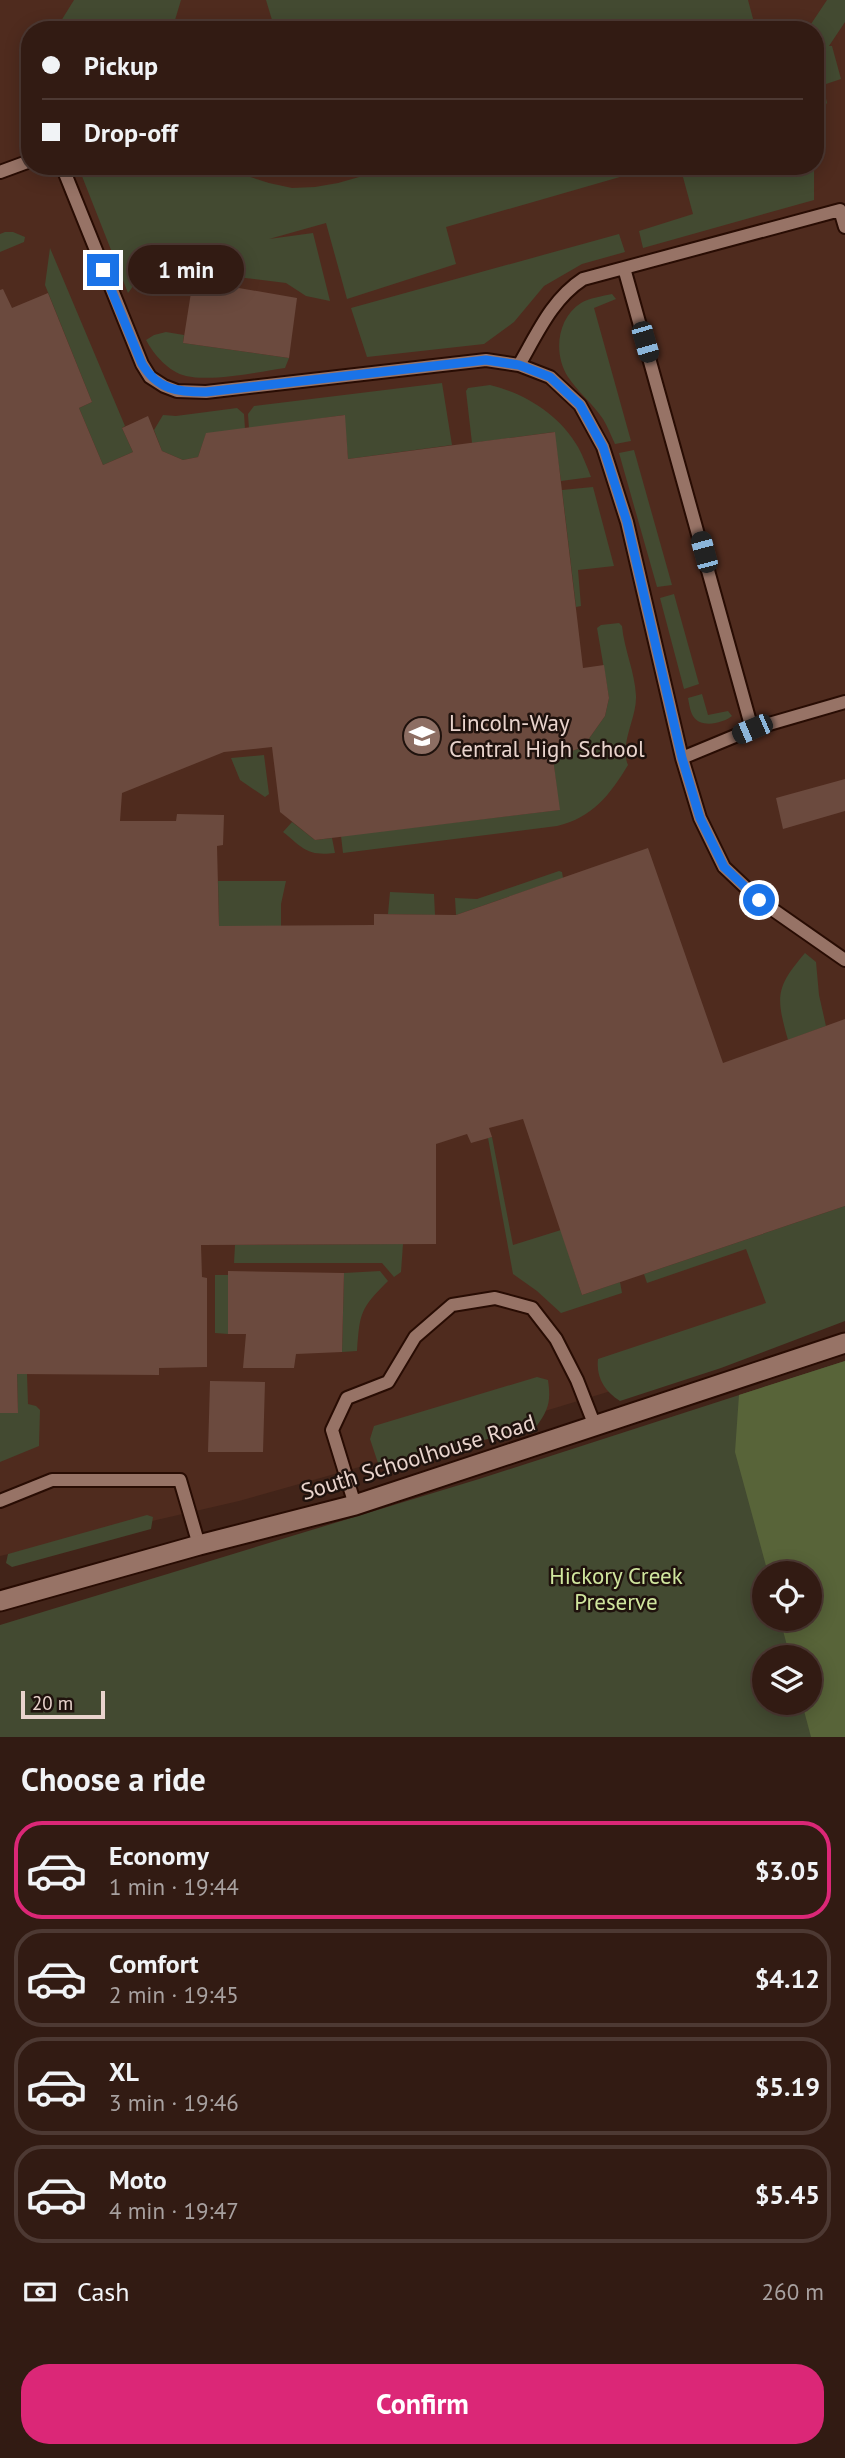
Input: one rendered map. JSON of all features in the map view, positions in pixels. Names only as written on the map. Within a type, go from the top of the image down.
[{"type":"street","name":"South Schoolhouse Road","points":[[0,1601],[199,1545],[355,1505],[845,1343]]},
{"type":"lane","points":[[0,173],[21,165]]},
{"type":"lane","points":[[66,175],[134,348],[150,377],[164,386],[177,391],[206,392],[486,360],[519,365],[550,377],[580,405],[603,447],[627,522],[682,758],[700,818],[724,867],[759,900],[845,960]]},
{"type":"lane","points":[[519,365],[545,320],[568,289],[583,279],[840,210],[845,227]]},
{"type":"lane","points":[[624,268],[752,729]]},
{"type":"lane","points":[[682,758],[752,729],[845,702]]},
{"type":"lane","points":[[355,1505],[332,1430],[347,1398],[388,1381],[415,1336],[452,1305],[495,1298],[532,1308],[556,1339],[577,1380],[595,1426]]},
{"type":"lane","points":[[0,1502],[52,1480],[180,1480],[199,1545]]},
{"type":"shaded area","name":"Lincoln-Way Central High School","points":[[0,0],[845,0],[845,1305],[759,1346],[239,1501],[0,1556]]},
{"type":"green space","points":[[74,0],[181,0],[175,21],[61,21]]},
{"type":"green space","points":[[266,0],[748,0],[754,21],[272,21]]},
{"type":"green space","points":[[827,0],[845,0],[845,22],[829,46],[832,46],[841,79],[824,85],[824,21],[813,21]]},
{"type":"green space","points":[[82,175],[245,175],[292,188],[338,183],[366,175],[627,175],[446,227],[456,264],[347,299],[326,223],[269,239],[313,233],[330,301],[306,296],[286,283],[179,270],[134,271],[137,281],[128,293]]},
{"type":"green space","points":[[682,175],[814,175],[814,200],[643,248],[639,231],[693,214]]},
{"type":"green space","points":[[5,232],[25,237],[24,242],[0,252],[0,234]]},
{"type":"green space","points":[[619,234],[625,252],[582,264],[544,286],[514,322],[484,344],[367,357],[351,308]]},
{"type":"green space","points":[[50,248],[125,426],[122,428],[133,452],[103,465],[79,408],[92,402],[45,285]]},
{"type":"green space","points":[[612,294],[616,299],[594,308],[631,441],[615,444],[603,419],[568,377],[560,358],[559,347],[562,327],[573,310],[588,300]]},
{"type":"green space","points":[[166,332],[184,335],[183,343],[289,358],[285,368],[222,377],[186,376],[163,362],[146,340]]},
{"type":"green space","points":[[442,383],[452,445],[348,459],[344,415],[249,429],[248,414],[254,406]]},
{"type":"green space","points":[[490,385],[516,394],[551,415],[578,447],[591,477],[561,481],[554,432],[472,443],[466,391],[468,388]]},
{"type":"green space","points":[[237,408],[244,414],[245,429],[206,434],[198,457],[183,460],[162,451],[154,430],[163,415],[176,416]]},
{"type":"green space","points":[[634,450],[672,585],[657,587],[619,453]]},
{"type":"green space","points":[[593,487],[614,566],[578,570],[581,606],[576,607],[562,490]]},
{"type":"green space","points":[[674,594],[699,684],[684,689],[660,598]]},
{"type":"green space","points":[[619,623],[622,626],[634,678],[636,704],[627,740],[628,765],[599,804],[580,817],[557,826],[343,853],[341,836],[559,810],[553,758],[583,747],[605,716],[609,698],[597,628]]},
{"type":"green space","points":[[702,694],[708,715],[728,711],[732,716],[712,724],[697,720],[691,712],[688,698]]},
{"type":"green space","points":[[264,755],[269,794],[265,797],[240,780],[231,758]]},
{"type":"green space","points":[[292,822],[315,840],[332,838],[335,853],[312,852],[301,847],[283,832]]},
{"type":"green space","points":[[562,872],[563,878],[456,915],[455,898],[477,899]]},
{"type":"green space","points":[[218,881],[286,881],[281,904],[281,926],[219,926]]},
{"type":"green space","points":[[390,892],[434,894],[435,915],[388,914]]},
{"type":"green space","points":[[805,953],[816,962],[819,995],[826,1026],[788,1040],[781,1013],[781,993],[788,975]]},
{"type":"green space","points":[[492,1137],[513,1245],[561,1230],[582,1295],[620,1282],[622,1293],[561,1313],[513,1274],[488,1138]]},
{"type":"green space","points":[[845,1206],[845,1321],[721,1368],[620,1401],[605,1388],[598,1372],[598,1359],[766,1303],[746,1249],[647,1283],[644,1274]]},
{"type":"green space","points":[[403,1244],[401,1272],[394,1277],[382,1263],[234,1263],[235,1245]]},
{"type":"green space","points":[[380,1271],[388,1281],[363,1312],[357,1351],[342,1352],[344,1273]]},
{"type":"green space","points":[[215,1275],[228,1275],[228,1334],[215,1333]]},
{"type":"green space","name":"Hickory Creek Preserve","points":[[845,1361],[845,1737],[0,1737],[0,1625],[479,1479]]},
{"type":"green space","points":[[845,1361],[845,1737],[811,1737],[805,1715],[822,1715],[822,1645],[787,1645],[783,1631],[822,1631],[822,1561],[765,1561],[735,1452],[739,1395]]},
{"type":"green space","points":[[17,1374],[27,1374],[28,1404],[40,1410],[39,1446],[0,1462],[0,1413],[18,1413]]},
{"type":"green space","points":[[537,1377],[548,1380],[549,1394],[548,1405],[536,1427],[379,1466],[370,1439],[374,1426]]},
{"type":"green space","points":[[147,1515],[153,1517],[151,1529],[12,1567],[6,1563],[8,1554]]},
{"type":"building","points":[[193,280],[297,298],[289,358],[183,343]]},
{"type":"building","name":"Lincoln-Way Central High School","points":[[3,289],[12,308],[48,293],[92,402],[79,408],[103,465],[133,452],[122,428],[148,416],[162,451],[183,460],[198,457],[206,433],[345,415],[348,459],[555,432],[583,668],[604,665],[609,698],[605,716],[583,747],[553,758],[560,810],[315,840],[280,812],[272,747],[224,752],[122,793],[120,821],[176,821],[177,814],[224,815],[223,845],[217,846],[219,926],[374,925],[374,914],[456,915],[648,848],[723,1063],[845,1019],[845,1206],[582,1295],[523,1119],[489,1128],[492,1137],[471,1143],[467,1134],[436,1144],[436,1244],[201,1245],[202,1277],[207,1278],[207,1367],[159,1368],[159,1375],[17,1374],[18,1413],[0,1413],[0,290]]},
{"type":"building","points":[[845,779],[845,811],[783,829],[776,798]]},
{"type":"building","points":[[228,1271],[344,1273],[342,1352],[296,1354],[294,1368],[243,1368],[246,1334],[228,1334]]},
{"type":"building","points":[[210,1381],[265,1382],[263,1452],[208,1452]]},
{"type":"place","name":"Lincoln-Way Central High School","points":[[422,736]]},
{"type":"route","points":[[103,270],[142,364],[150,377],[177,391],[206,392],[486,360],[519,365],[550,377],[580,405],[603,447],[627,522],[682,758],[700,818],[724,867],[759,900]]}]
